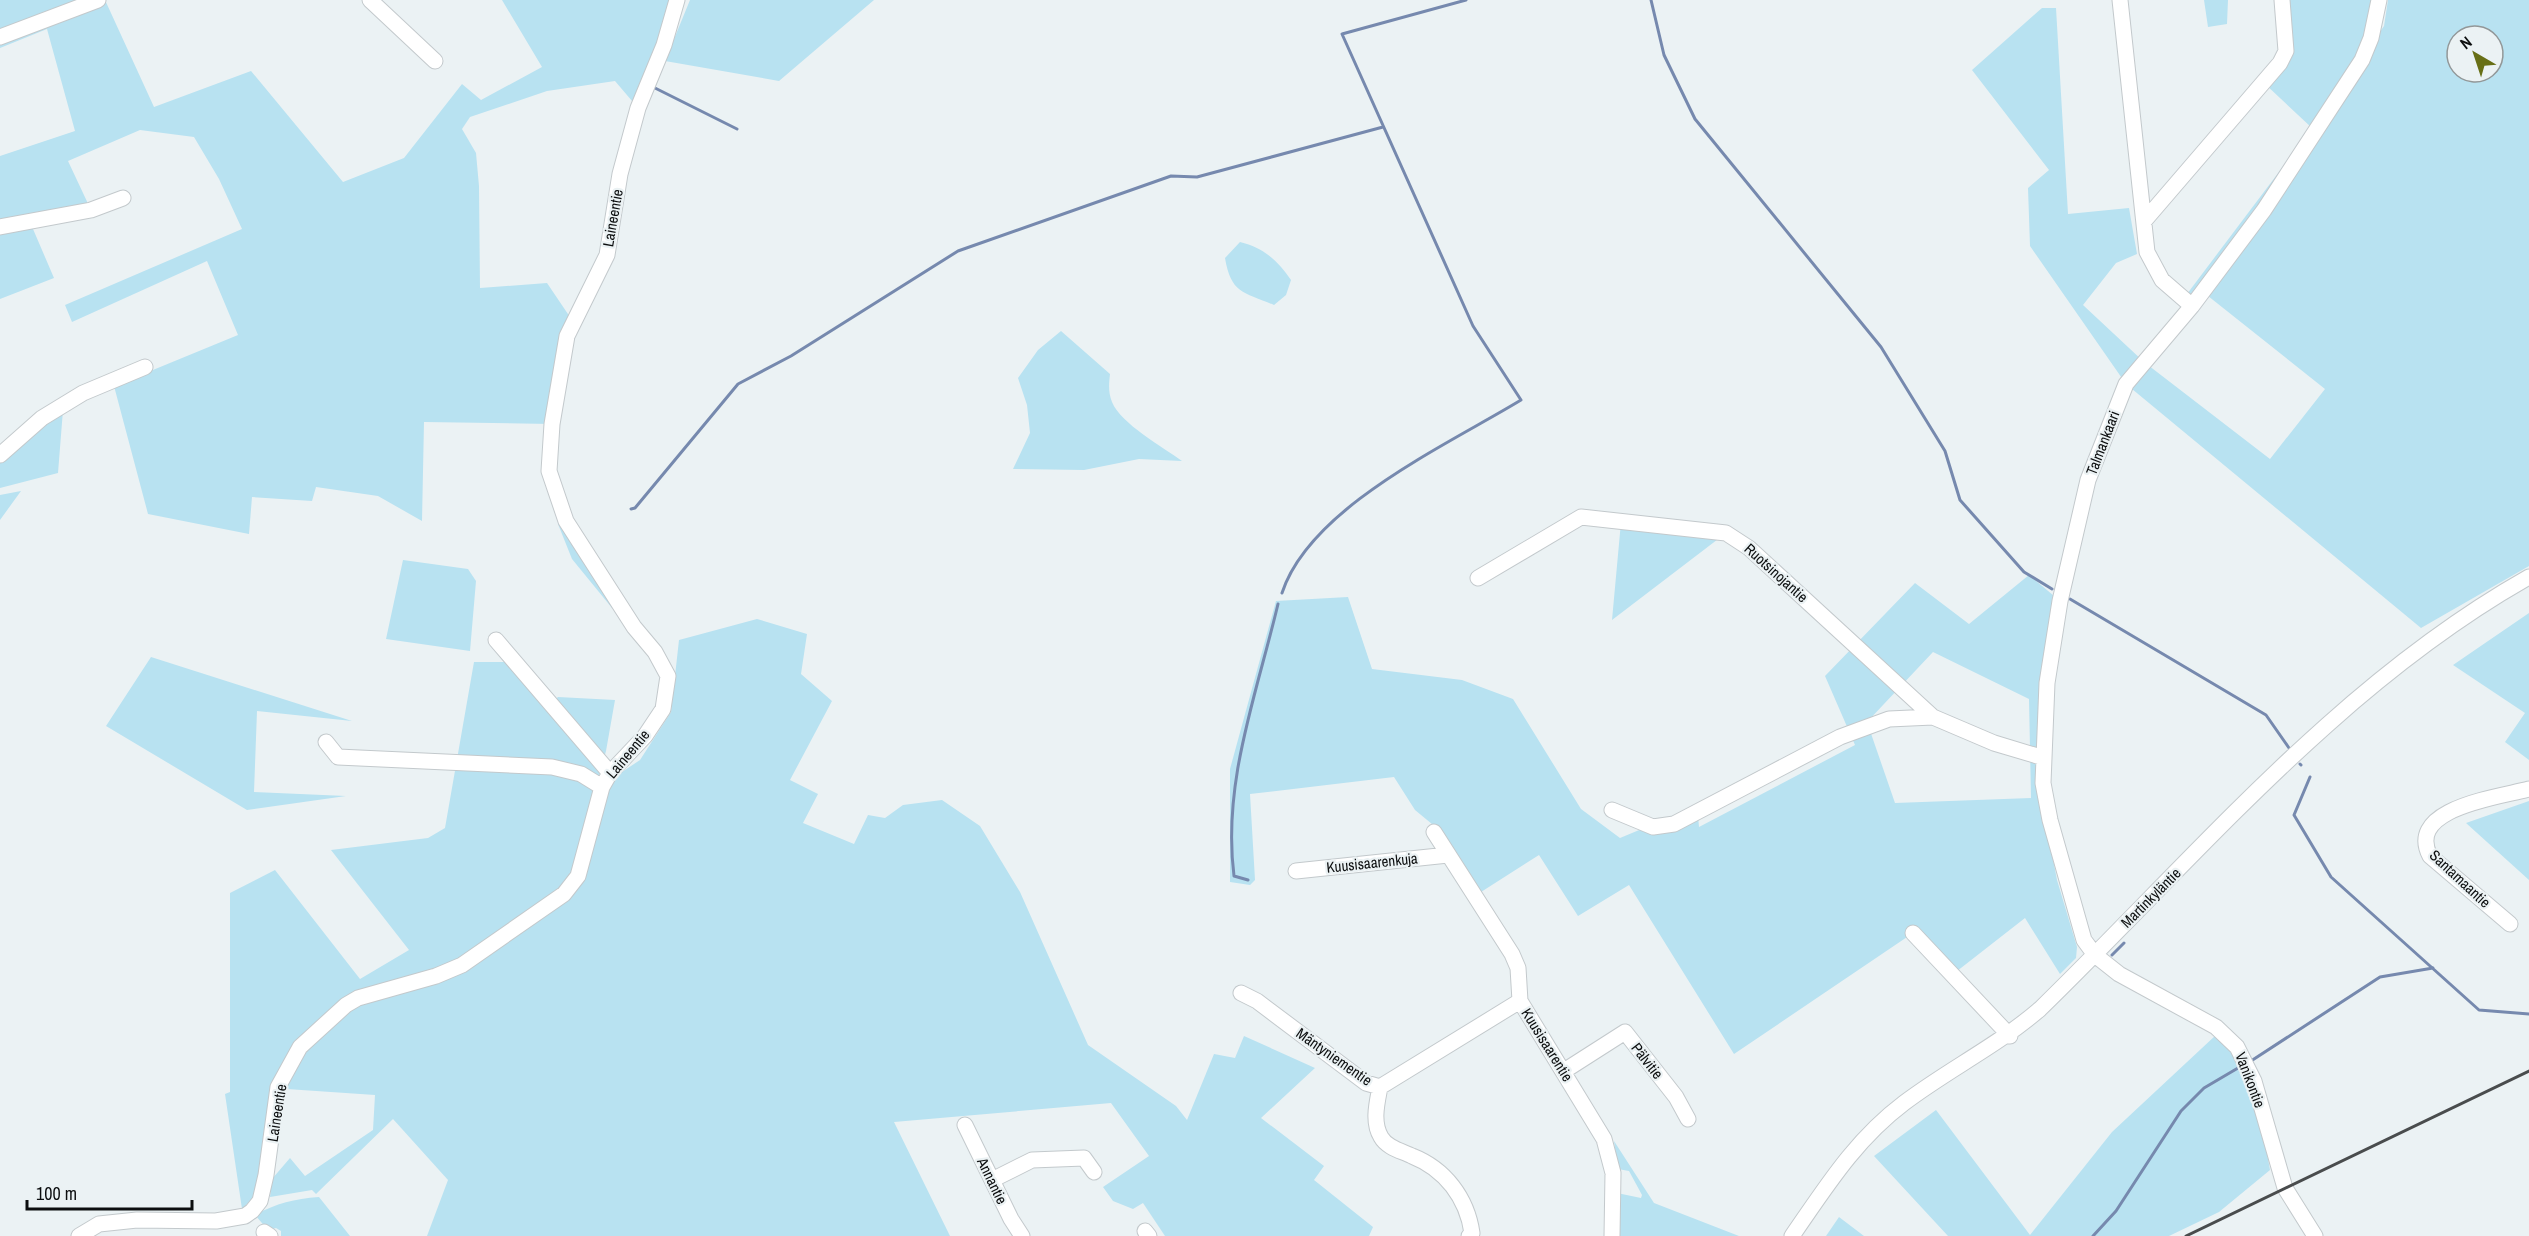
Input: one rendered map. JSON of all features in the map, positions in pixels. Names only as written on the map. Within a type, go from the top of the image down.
[{"type":"street","points":[[0,38],[98,0]]},
{"type":"street","points":[[370,0],[435,61]]},
{"type":"street","name":"Laineentie","points":[[79,1236],[99,1224],[136,1220],[216,1221],[246,1216],[260,1201],[272,1142],[278,1087],[300,1047],[346,1005],[358,998],[436,976],[462,965],[553,904],[578,876],[602,788],[610,773],[645,736],[663,709],[668,676],[655,652],[634,627],[559,508],[549,471],[552,423],[567,336],[607,255],[620,174],[638,108],[664,45],[677,0]]},
{"type":"street","points":[[2120,0],[2148,252],[2162,280],[2192,306]]},
{"type":"street","points":[[2145,220],[2280,63],[2286,51],[2282,0]]},
{"type":"street","name":"Talmankaari","points":[[2095,955],[2084,940],[2059,861],[2043,783],[2047,683],[2058,613],[2088,480],[2126,384],[2192,306],[2264,210],[2362,60],[2371,38],[2379,0]]},
{"type":"street","points":[[0,227],[91,210],[123,198]]},
{"type":"street","points":[[0,454],[42,418],[72,399],[145,367]]},
{"type":"street","name":"Ruotsinojantie","points":[[1478,578],[1581,516],[1726,533],[1749,548],[1933,717],[1994,743],[2044,758]]},
{"type":"street","name":"Martinkyläntie","points":[[1792,1236],[1845,1160],[1877,1127],[1912,1098],[2010,1035],[2095,955],[2255,793],[2315,736],[2434,639],[2529,577]]},
{"type":"street","points":[[496,640],[610,773]]},
{"type":"street","points":[[1612,810],[1638,823],[1653,826],[1674,824],[1840,737],[1888,719],[1933,717]]},
{"type":"street","points":[[326,742],[338,757],[552,767],[581,774],[602,788]]},
{"type":"street","name":"Santamaantie","points":[[2510,924],[2430,856],[2426,848],[2427,837],[2438,818],[2450,810],[2529,789]]},
{"type":"street","name":"Kuusisaarentie","points":[[1434,832],[1512,954],[1518,968],[1520,1000],[1604,1139],[1613,1173],[1612,1236]]},
{"type":"street","name":"Kuusisaarenkuja","points":[[1296,871],[1448,855]]},
{"type":"street","points":[[1913,933],[2010,1035]]},
{"type":"street","name":"Vanikontie","points":[[2095,955],[2120,974],[2216,1027],[2238,1047],[2254,1081],[2285,1188],[2315,1236]]},
{"type":"street","name":"Mäntyniementie","points":[[1241,993],[1257,1001],[1365,1083],[1380,1087],[1520,1000]]},
{"type":"street","name":"Pälvitie","points":[[1564,1071],[1625,1032],[1676,1097],[1688,1119]]},
{"type":"street","points":[[1380,1087],[1376,1112],[1379,1136],[1385,1143],[1433,1166],[1448,1177],[1470,1217],[1472,1233],[1469,1236]]},
{"type":"street","name":"Annantie","points":[[965,1125],[1022,1236]]},
{"type":"street","points":[[992,1180],[1032,1160],[1084,1158],[1094,1172]]},
{"type":"shaded area","points":[[0,0],[105,0],[154,107],[251,71],[343,182],[404,158],[462,84],[481,100],[542,67],[502,0],[677,0],[638,108],[615,81],[547,91],[470,117],[462,129],[476,153],[479,186],[480,288],[547,283],[572,320],[552,424],[424,422],[422,521],[378,496],[316,487],[312,501],[252,497],[249,534],[148,514],[114,386],[238,335],[207,261],[72,322],[65,305],[242,229],[219,179],[194,137],[140,130],[68,161],[91,210],[30,222],[54,278],[0,299],[0,156],[75,131],[47,29],[0,48]]},
{"type":"shaded area","points":[[690,0],[874,0],[779,81],[665,61]]},
{"type":"shaded area","points":[[2204,0],[2228,0],[2227,24],[2208,27]]},
{"type":"shaded area","points":[[2282,0],[2379,0],[2364,55],[2384,26],[2388,0],[2529,0],[2529,566],[2421,628],[2126,384],[2030,246],[2028,188],[2049,170],[1972,70],[2042,8],[2056,8],[2068,214],[2129,208],[2137,254],[2116,263],[2083,305],[2144,362],[2270,459],[2325,389],[2203,292],[2184,298],[2312,128],[2264,83],[2280,63]]},
{"type":"shaded area","points":[[1240,242],[1269,256],[1291,280],[1286,295],[1274,305],[1247,294],[1231,279],[1225,258]]},
{"type":"shaded area","points":[[1061,331],[1110,374],[1109,388],[1112,402],[1124,419],[1182,461],[1139,459],[1084,470],[1013,469],[1030,433],[1027,405],[1018,378],[1038,350]]},
{"type":"shaded area","points":[[63,410],[58,473],[0,488],[0,460]]},
{"type":"shaded area","points":[[21,491],[0,520],[0,495]]},
{"type":"shaded area","points":[[566,521],[620,602],[612,608],[572,559],[558,524]]},
{"type":"shaded area","points":[[1621,522],[1726,533],[1612,620]]},
{"type":"shaded area","points":[[403,560],[468,569],[476,581],[470,651],[386,639]]},
{"type":"shaded area","points":[[2029,575],[2060,601],[2041,691],[2037,759],[2039,805],[2045,817],[2057,880],[2077,947],[2076,958],[2060,974],[2025,918],[1952,975],[1913,933],[1734,1054],[1629,885],[1578,916],[1539,855],[1481,892],[1438,829],[1415,810],[1394,777],[1250,794],[1255,880],[1250,885],[1230,882],[1230,769],[1276,601],[1348,597],[1372,669],[1462,680],[1513,699],[1581,809],[1620,838],[1697,806],[1699,827],[1855,745],[1825,676],[1915,583],[1969,624]],"holes":[[[1933,652],[2029,699],[2031,798],[1895,803],[1867,722]]]},
{"type":"shaded area","points":[[2529,613],[2529,760],[2505,742],[2525,713],[2453,665]]},
{"type":"shaded area","points":[[757,619],[807,634],[801,674],[832,701],[790,780],[818,794],[803,823],[854,844],[868,815],[885,818],[903,805],[942,800],[980,826],[1020,892],[1088,1045],[1176,1106],[1187,1120],[1214,1054],[1235,1058],[1244,1036],[1315,1068],[1261,1118],[1324,1166],[1314,1180],[1373,1227],[1369,1236],[1165,1236],[1143,1203],[1133,1209],[1113,1201],[1103,1187],[1149,1156],[1111,1103],[894,1122],[950,1236],[427,1236],[448,1180],[393,1119],[316,1194],[312,1190],[270,1197],[272,1179],[290,1158],[305,1176],[373,1130],[375,1095],[272,1088],[269,1096],[265,1170],[257,1194],[242,1209],[225,1094],[230,1092],[230,893],[275,870],[360,979],[409,950],[331,850],[428,838],[445,828],[474,662],[514,662],[547,706],[558,697],[615,700],[606,751],[595,790],[640,760],[671,712],[679,640]]},
{"type":"shaded area","points":[[151,657],[352,721],[257,711],[254,792],[346,796],[247,810],[106,726]]},
{"type":"shaded area","points":[[2529,801],[2529,880],[2466,823]]},
{"type":"shaded area","points":[[2216,1027],[2254,1081],[2270,1170],[2219,1212],[2169,1236],[1948,1236],[1874,1156],[1936,1110],[2030,1235],[2112,1132],[2216,1035]]},
{"type":"shaded area","points":[[1614,1141],[1654,1203],[1739,1236],[1618,1236],[1617,1193],[1641,1198],[1642,1195],[1629,1171],[1618,1169]]},
{"type":"shaded area","points":[[319,1197],[350,1236],[281,1236],[281,1231],[276,1228],[268,1230],[255,1215],[286,1202]]},
{"type":"shaded area","points":[[1839,1217],[1864,1236],[1826,1236]]},
{"type":"waterway","points":[[1282,593],[1297,562],[1321,533],[1350,506],[1420,458],[1521,400],[1473,326],[1342,34],[1466,0]]},
{"type":"waterway","points":[[1651,0],[1664,55],[1695,119],[1881,347],[1945,451],[1960,500],[2024,572],[2052,589]]},
{"type":"waterway","points":[[653,87],[737,129]]},
{"type":"waterway","points":[[631,509],[635,508],[738,384],[791,356],[958,251],[1171,176],[1197,177],[1383,127]]},
{"type":"waterway","points":[[2070,599],[2266,715],[2289,748]]},
{"type":"waterway","points":[[1248,880],[1234,876],[1233,807],[1244,738],[1278,604]]},
{"type":"waterway","points":[[2310,777],[2294,815],[2331,877],[2479,1010],[2529,1014]]},
{"type":"waterway","points":[[2112,955],[2124,943]]},
{"type":"waterway","points":[[2251,1061],[2380,977],[2433,968]]},
{"type":"waterway","points":[[2093,1236],[2116,1211],[2181,1111],[2204,1088],[2238,1068]]},
{"type":"railway","points":[[2186,1236],[2529,1071]]}]
